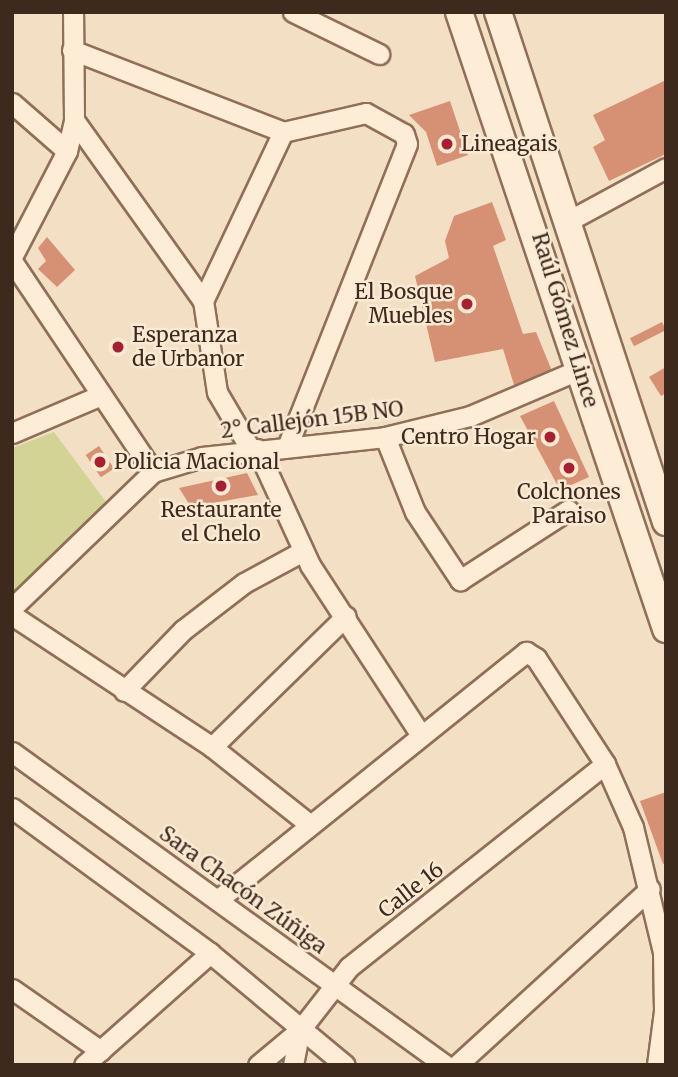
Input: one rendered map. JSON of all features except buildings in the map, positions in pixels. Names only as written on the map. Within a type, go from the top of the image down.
[{"type":"main road","name":"Raúl Gómez Lince","points":[[459,12],[666,629]]},
{"type":"main road","name":"Raúl Gómez Lince","points":[[498,12],[666,522]]},
{"type":"street","points":[[12,608],[153,472],[12,259],[67,151],[74,120],[73,12]]},
{"type":"street","points":[[293,12],[326,19],[379,54]]},
{"type":"street","points":[[72,50],[284,132],[366,113],[404,134],[407,144],[287,447]]},
{"type":"street","points":[[12,103],[67,151]]},
{"type":"street","points":[[74,120],[203,301],[217,392],[254,450],[303,551],[421,735]]},
{"type":"street","points":[[203,301],[284,132]]},
{"type":"street","points":[[568,221],[666,168]]},
{"type":"street","name":"2° Callejón 15B NO","points":[[153,472],[254,450],[385,437],[470,416],[580,369]]},
{"type":"street","points":[[12,433],[101,395]]},
{"type":"street","points":[[385,437],[415,512],[460,580],[568,510]]},
{"type":"street","points":[[124,691],[183,630],[233,591],[303,551]]},
{"type":"street","points":[[12,615],[212,747],[307,823]]},
{"type":"street","points":[[212,747],[346,616]]},
{"type":"street","points":[[220,898],[307,823],[526,652],[536,658],[605,764],[633,827],[663,952],[664,1011],[657,1065]]},
{"type":"street","name":"Sara Chacón Zúñiga","points":[[12,752],[220,898],[332,985],[445,1065]]},
{"type":"street","name":"Calle 16","points":[[258,1065],[300,1030],[332,985],[605,764]]},
{"type":"street","points":[[12,808],[210,953],[345,1065]]},
{"type":"street","points":[[457,1065],[650,889]]},
{"type":"street","points":[[84,1065],[210,953]]},
{"type":"street","points":[[12,989],[101,1051]]},
{"type":"street","points":[[293,1065],[300,1030]]},
{"type":"green space","points":[[54,432],[112,510],[12,593],[12,448]]},
{"type":"place","name":"Lineagais","points":[[447,144]]},
{"type":"place","name":"El Bosque Muebles","points":[[467,304]]},
{"type":"place","name":"Esperanza de Urbanor","points":[[118,347]]},
{"type":"place","name":"Centro Hogar","points":[[550,437]]},
{"type":"place","name":"Policia Macional","points":[[100,462]]},
{"type":"place","name":"Colchones Paraiso","points":[[569,468]]},
{"type":"place","name":"Restaurante el Chelo","points":[[221,486]]}]
